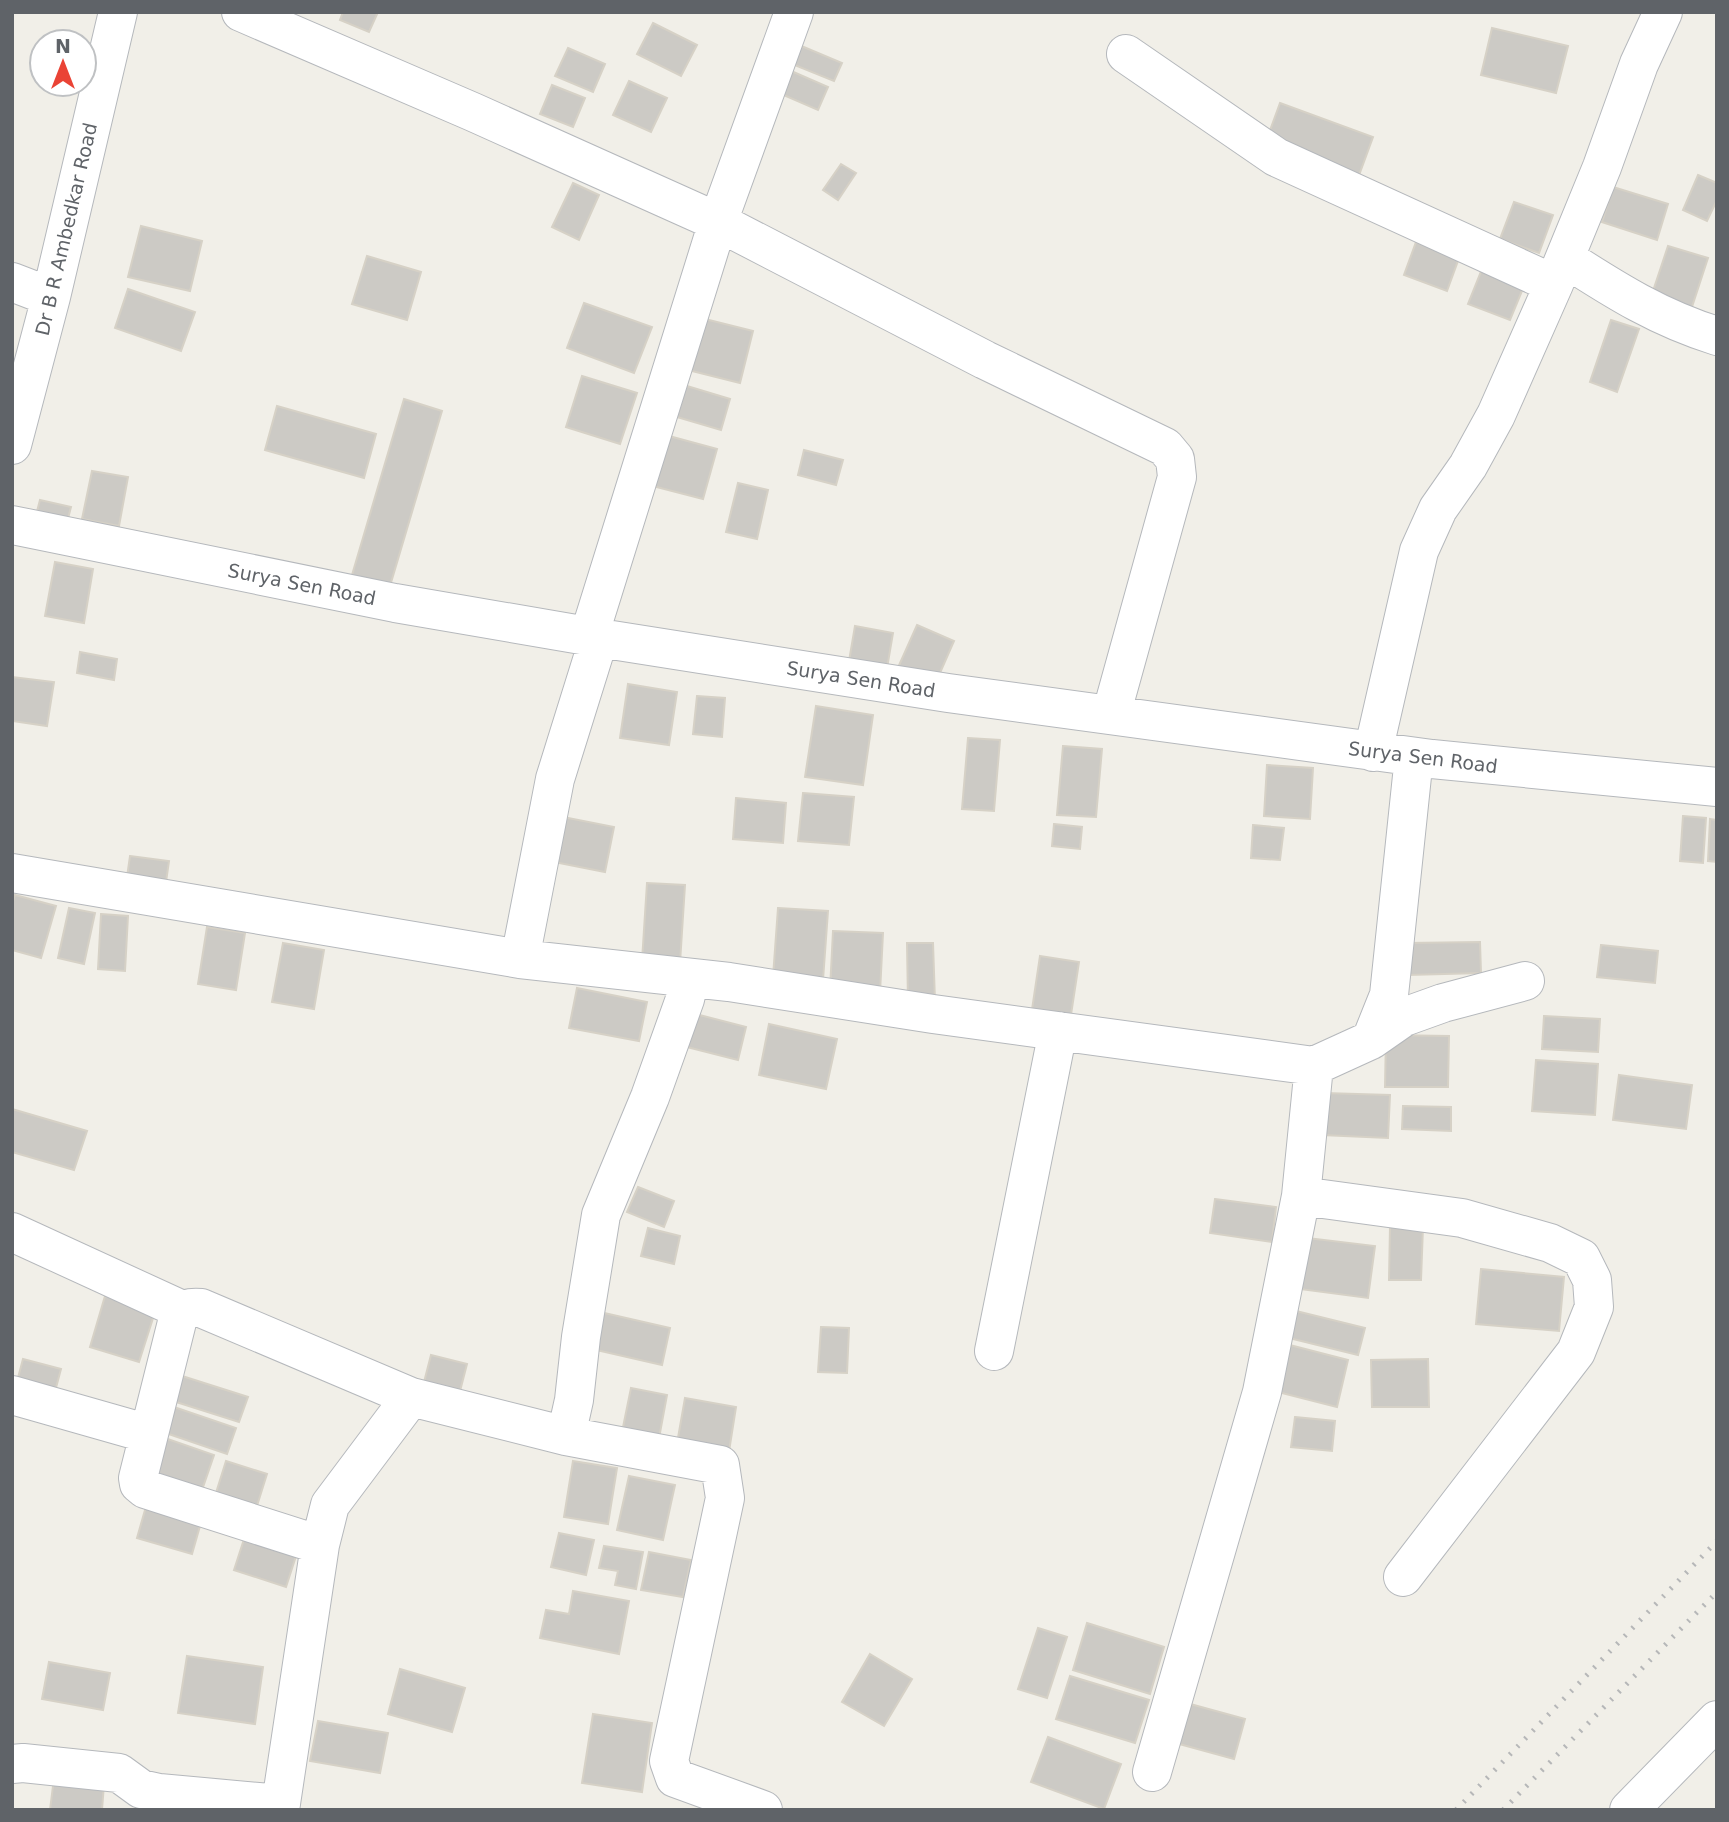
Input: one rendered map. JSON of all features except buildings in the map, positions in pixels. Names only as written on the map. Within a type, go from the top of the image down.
[{"type":"street","name":"Dr B R Ambedkar Road","points":[[12,445],[51,297],[118,12]]},
{"type":"street","points":[[241,12],[474,112],[718,222],[985,360],[1165,447],[1175,459],[1177,477],[1172,503],[1111,715]]},
{"type":"street","points":[[520,960],[555,779],[594,637],[718,222],[794,12]]},
{"type":"street","points":[[1374,752],[1419,551],[1438,509],[1468,466],[1496,415],[1560,271],[1602,167],[1639,64],[1663,12]]},
{"type":"street","points":[[1126,54],[1276,157],[1560,271],[1687,327],[1717,336]]},
{"type":"street","points":[[12,282],[51,297]]},
{"type":"street","name":"Surya Sen Road","points":[[12,526],[395,603],[948,693],[1414,757],[1717,788]]},
{"type":"street","points":[[1371,1040],[1390,995],[1414,757]]},
{"type":"street","points":[[12,873],[520,960],[690,978],[1314,1066],[1371,1040],[1404,1017],[1524,981]]},
{"type":"street","points":[[566,1436],[574,1400],[581,1337],[601,1215],[650,1097],[690,978]]},
{"type":"street","points":[[994,1351],[1058,1031]]},
{"type":"street","points":[[1153,1772],[1262,1392],[1301,1196],[1314,1066]]},
{"type":"street","points":[[1301,1196],[1462,1218],[1537,1240],[1581,1258],[1592,1280],[1594,1307],[1576,1352],[1403,1577]]},
{"type":"street","points":[[12,1232],[183,1310]]},
{"type":"street","points":[[320,1545],[145,1489],[139,1484],[138,1478],[178,1318],[183,1310],[201,1308],[411,1396],[566,1436],[720,1465],[725,1498],[669,1761],[675,1779],[763,1810]]},
{"type":"street","points":[[12,1395],[149,1434]]},
{"type":"street","points":[[12,1765],[23,1763],[105,1770],[119,1773],[141,1788],[159,1793],[280,1807],[327,1514],[334,1498],[411,1396]]},
{"type":"street","points":[[1629,1810],[1717,1720]]},
{"type":"railway","points":[[1456,1810],[1717,1541]]},
{"type":"railway","points":[[1503,1810],[1717,1592]]}]
